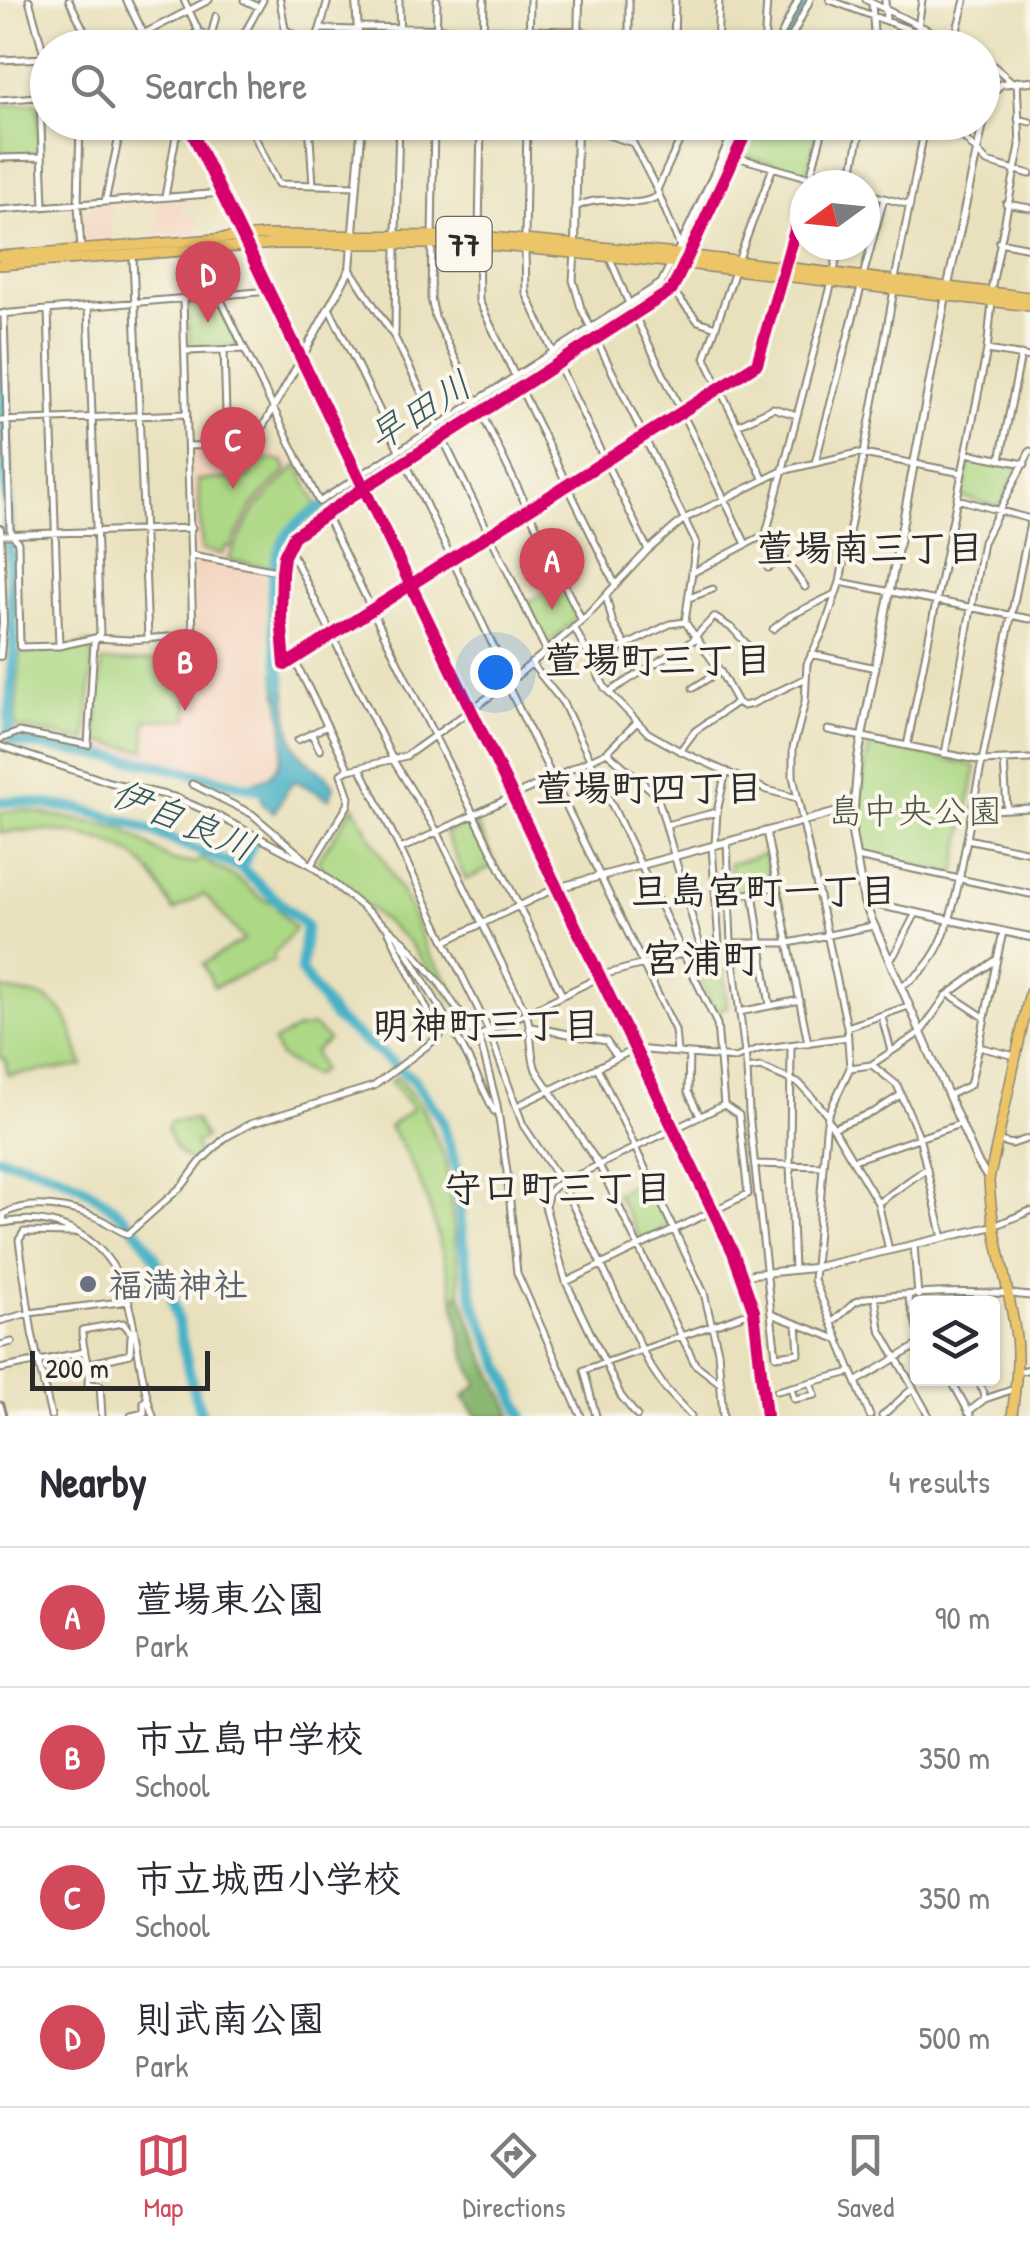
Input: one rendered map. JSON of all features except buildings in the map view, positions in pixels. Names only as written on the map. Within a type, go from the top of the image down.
[{"type":"main road","name":"77","points":[[0,256],[246,241],[479,240],[1030,297]]},
{"type":"main road","name":"77","points":[[0,265],[246,241]]},
{"type":"main road","name":"77","points":[[575,248],[609,256],[680,258]]},
{"type":"main road","name":"77","points":[[992,295],[1030,306]]},
{"type":"main road","points":[[1012,1416],[1016,1336],[989,1180],[1030,992]]},
{"type":"street","points":[[28,0],[37,30]]},
{"type":"street","points":[[69,0],[83,30]]},
{"type":"street","points":[[127,0],[142,30]]},
{"type":"street","points":[[184,0],[198,30]]},
{"type":"street","points":[[152,30],[209,0]]},
{"type":"street","points":[[244,0],[258,7]]},
{"type":"street","points":[[246,30],[263,0]]},
{"type":"street","points":[[280,0],[284,30]]},
{"type":"street","points":[[328,0],[320,29],[529,30],[530,0]]},
{"type":"street","points":[[356,0],[358,29]]},
{"type":"street","points":[[399,0],[401,28]]},
{"type":"street","points":[[436,29],[437,0]]},
{"type":"street","points":[[483,30],[484,0]]},
{"type":"street","points":[[579,0],[579,30]]},
{"type":"street","points":[[629,30],[630,0]]},
{"type":"street","points":[[674,30],[675,0]]},
{"type":"street","points":[[718,30],[719,0]]},
{"type":"street","points":[[765,30],[767,0]]},
{"type":"street","points":[[784,30],[798,0]]},
{"type":"street","points":[[795,30],[810,0]]},
{"type":"street","points":[[830,0],[886,21],[918,28]]},
{"type":"street","points":[[884,0],[886,21]]},
{"type":"street","points":[[918,28],[922,0]]},
{"type":"street","points":[[957,30],[965,0]]},
{"type":"street","points":[[869,2],[874,30]]},
{"type":"street","points":[[869,2],[922,30]]},
{"type":"street","points":[[212,30],[216,16]]},
{"type":"street","points":[[0,60],[30,59]]},
{"type":"street","points":[[907,746],[986,350],[999,242],[1020,146],[1015,81],[1000,70]]},
{"type":"street","points":[[1000,85],[1030,81]]},
{"type":"street","points":[[0,100],[30,97]]},
{"type":"street","points":[[1018,119],[1030,122]]},
{"type":"street","points":[[43,140],[44,207]]},
{"type":"street","points":[[80,140],[81,250]]},
{"type":"street","points":[[105,202],[118,140]]},
{"type":"street","points":[[165,197],[175,140]]},
{"type":"street","points":[[196,140],[743,1275],[754,1311],[766,1416]]},
{"type":"street","points":[[256,140],[278,184],[358,186]]},
{"type":"street","points":[[310,140],[313,184]]},
{"type":"street","points":[[188,446],[253,444],[350,270],[361,140]]},
{"type":"street","points":[[395,338],[399,140]]},
{"type":"street","points":[[434,140],[431,298],[435,317],[582,621]]},
{"type":"street","points":[[481,140],[479,301],[514,376]]},
{"type":"street","points":[[527,140],[526,293],[553,352]]},
{"type":"street","points":[[577,140],[575,293],[696,544],[685,622],[720,671],[736,702],[743,706],[806,678]]},
{"type":"street","points":[[626,140],[633,143]]},
{"type":"street","points":[[632,140],[658,192],[680,258]]},
{"type":"street","points":[[576,207],[592,198],[637,205],[658,192],[680,140]]},
{"type":"street","points":[[219,296],[319,502],[404,461],[442,437],[514,376],[672,290],[680,258],[730,140]]},
{"type":"street","points":[[743,140],[680,258],[661,283],[520,388],[438,426],[399,450],[303,527],[288,545],[278,571],[286,666],[758,362],[790,249]]},
{"type":"street","points":[[812,170],[820,140]]},
{"type":"street","points":[[853,170],[859,140]]},
{"type":"street","points":[[870,1416],[818,1292],[813,1268],[828,1117],[850,1068],[847,1027],[797,798],[792,755],[812,654],[840,582],[923,140]]},
{"type":"street","points":[[966,140],[987,162],[1030,174]]},
{"type":"street","points":[[980,140],[947,289],[852,808],[854,856],[864,902],[977,1161],[989,1180]]},
{"type":"street","points":[[0,158],[42,157]]},
{"type":"street","points":[[736,157],[790,174]]},
{"type":"street","points":[[764,480],[705,358],[773,168]]},
{"type":"street","points":[[0,210],[222,193]]},
{"type":"street","points":[[880,197],[910,205]]},
{"type":"street","points":[[815,463],[884,198]]},
{"type":"street","points":[[1006,204],[1030,208]]},
{"type":"street","points":[[999,242],[1030,248]]},
{"type":"street","points":[[133,254],[148,639]]},
{"type":"street","points":[[609,256],[629,304]]},
{"type":"street","points":[[805,587],[766,534],[836,260]]},
{"type":"street","points":[[350,270],[395,338],[438,426]]},
{"type":"street","points":[[672,290],[698,321],[716,327]]},
{"type":"street","points":[[0,656],[4,533],[2,313],[270,291]]},
{"type":"street","points":[[4,533],[18,543],[20,648],[60,646],[95,638],[193,635],[183,299]]},
{"type":"street","points":[[88,307],[100,633],[95,638],[88,745],[15,732],[2,740],[34,759],[174,798],[218,816],[310,865]]},
{"type":"street","points":[[329,308],[399,450]]},
{"type":"street","points":[[48,310],[60,646]]},
{"type":"street","points":[[634,314],[745,542]]},
{"type":"street","points":[[185,351],[245,349]]},
{"type":"street","points":[[224,350],[227,445]]},
{"type":"street","points":[[986,350],[1030,357]]},
{"type":"street","points":[[1000,460],[1021,355]]},
{"type":"street","points":[[558,363],[648,550]]},
{"type":"street","points":[[520,388],[616,584]]},
{"type":"street","points":[[738,425],[773,408],[797,415]]},
{"type":"street","points":[[4,421],[188,414]]},
{"type":"street","points":[[442,437],[546,650]]},
{"type":"street","points":[[944,754],[984,542],[1030,452]]},
{"type":"street","points":[[310,865],[348,806],[341,774],[406,756],[471,710],[582,621],[648,550],[684,519],[782,471],[863,454],[962,473]]},
{"type":"street","points":[[966,454],[1024,464]]},
{"type":"street","points":[[404,461],[675,1030],[677,1052]]},
{"type":"street","points":[[900,986],[919,977],[951,920],[1030,521],[957,499]]},
{"type":"street","points":[[325,513],[432,738],[475,814],[562,996]]},
{"type":"street","points":[[4,533],[192,528]]},
{"type":"street","points":[[694,572],[766,534]]},
{"type":"street","points":[[288,545],[393,760],[438,832],[526,1013],[532,1028],[534,1064],[599,1166],[700,1371],[720,1384]]},
{"type":"street","points":[[192,555],[278,571]]},
{"type":"street","points":[[768,568],[779,562],[780,556]]},
{"type":"street","points":[[840,582],[1030,620]]},
{"type":"street","points":[[689,598],[713,589]]},
{"type":"street","points":[[606,594],[613,624],[625,644]]},
{"type":"street","points":[[772,629],[836,594]]},
{"type":"street","points":[[609,692],[694,638],[714,618],[733,629],[750,648]]},
{"type":"street","points":[[593,662],[670,624],[685,622]]},
{"type":"street","points":[[574,626],[609,692],[648,733],[767,790],[797,798]]},
{"type":"street","points":[[812,654],[876,668]]},
{"type":"street","points":[[295,660],[348,770]]},
{"type":"street","points":[[531,663],[563,703],[717,1024],[724,1105]]},
{"type":"street","points":[[693,688],[720,671]]},
{"type":"street","points":[[680,751],[695,732],[736,702]]},
{"type":"street","points":[[402,850],[607,752],[637,722]]},
{"type":"street","points":[[298,740],[327,726]]},
{"type":"street","points":[[828,730],[982,761],[1030,759]]},
{"type":"street","points":[[311,734],[320,750]]},
{"type":"street","points":[[607,752],[656,794],[701,949]]},
{"type":"street","points":[[1004,760],[1007,809]]},
{"type":"street","points":[[361,769],[489,1031],[524,1125],[562,1183],[642,1350],[665,1388],[692,1416]]},
{"type":"street","points":[[479,1036],[600,977],[719,944],[714,845],[726,772]]},
{"type":"street","points":[[192,784],[252,814],[412,950],[479,1036],[496,1113]]},
{"type":"street","points":[[446,941],[558,888],[852,808]]},
{"type":"street","points":[[972,812],[1030,808]]},
{"type":"street","points":[[666,825],[718,812]]},
{"type":"street","points":[[766,830],[808,1043]]},
{"type":"street","points":[[967,838],[1030,852]]},
{"type":"street","points":[[728,842],[731,943],[776,1356],[799,1353],[797,1324]]},
{"type":"street","points":[[854,856],[1030,894]]},
{"type":"street","points":[[728,900],[777,886]]},
{"type":"street","points":[[752,892],[770,1006]]},
{"type":"street","points":[[864,902],[1030,937]]},
{"type":"street","points":[[888,959],[894,956],[916,912]]},
{"type":"street","points":[[731,943],[789,944],[873,926]]},
{"type":"street","points":[[153,1416],[133,1336],[129,1302],[111,1262],[94,1244],[56,1223],[2,1223],[4,1214],[10,1210],[50,1208],[86,1214],[123,1234],[132,1232],[183,1185],[212,1150],[239,1128],[363,1090],[426,1048],[440,1036],[388,930]]},
{"type":"street","points":[[949,1095],[970,1085],[1003,930]]},
{"type":"street","points":[[396,935],[461,1044],[496,1113],[507,1172],[517,1273],[581,1416]]},
{"type":"street","points":[[850,1068],[871,1065],[921,1032],[949,994],[997,958]]},
{"type":"street","points":[[949,994],[985,1018]]},
{"type":"street","points":[[738,1012],[800,1000]]},
{"type":"street","points":[[847,1027],[909,1006]]},
{"type":"street","points":[[882,1016],[891,1050]]},
{"type":"street","points":[[532,1028],[606,1041],[617,1057]]},
{"type":"street","points":[[516,1106],[635,1049],[719,1058],[848,1037]]},
{"type":"street","points":[[790,1045],[794,1270]]},
{"type":"street","points":[[979,1047],[1015,1056]]},
{"type":"street","points":[[688,1054],[688,1092],[700,1116]]},
{"type":"street","points":[[871,1065],[897,1086],[920,1136],[943,1238]]},
{"type":"street","points":[[597,1067],[697,1274],[714,1325],[723,1416]]},
{"type":"street","points":[[747,1069],[761,1067],[800,1084],[828,1117],[878,1203],[889,1250]]},
{"type":"street","points":[[835,1127],[874,1112],[900,1095]]},
{"type":"street","points":[[638,1416],[620,1396],[566,1282],[544,1206],[549,1192],[562,1183],[724,1105]]},
{"type":"street","points":[[566,1282],[748,1194],[739,1115],[724,1105]]},
{"type":"street","points":[[854,1160],[962,1124]]},
{"type":"street","points":[[997,1140],[1012,1144],[1030,1138]]},
{"type":"street","points":[[754,1164],[823,1166]]},
{"type":"street","points":[[878,1203],[926,1168]]},
{"type":"street","points":[[743,1275],[813,1268],[994,1226],[1030,1211]]},
{"type":"street","points":[[51,1416],[29,1313],[21,1234],[46,1230],[76,1232]]},
{"type":"street","points":[[914,1244],[918,1296],[984,1292],[1030,1296]]},
{"type":"street","points":[[832,1322],[855,1302],[875,1297],[908,1296],[910,1303]]},
{"type":"street","points":[[875,1297],[880,1328],[929,1416]]},
{"type":"street","points":[[0,1320],[129,1302]]},
{"type":"street","points":[[596,1416],[583,1372],[754,1311]]},
{"type":"street","points":[[771,1314],[838,1340]]},
{"type":"street","points":[[91,1363],[130,1354],[133,1336],[125,1324],[82,1330],[84,1352],[91,1363],[88,1384],[100,1386],[102,1416]]},
{"type":"street","points":[[0,1346],[12,1342]]},
{"type":"street","points":[[856,1382],[910,1350]]},
{"type":"street","points":[[0,1369],[84,1352]]},
{"type":"street","points":[[1017,1372],[1030,1369]]},
{"type":"street","points":[[777,1391],[851,1372]]},
{"type":"street","points":[[792,1387],[794,1400],[815,1395],[811,1382]]},
{"type":"street","points":[[954,1386],[969,1414],[985,1400],[1016,1388]]},
{"type":"street","points":[[981,1386],[985,1400]]},
{"type":"street","points":[[882,1416],[913,1388]]},
{"type":"street","points":[[131,1416],[144,1413],[148,1398]]},
{"type":"street","points":[[0,1405],[3,1416]]},
{"type":"shaded area","points":[[182,199],[183,216],[197,215],[199,234],[157,238],[158,201]]},
{"type":"shaded area","points":[[111,204],[114,242],[86,244],[82,209]]},
{"type":"shaded area","points":[[255,447],[288,455],[295,468],[255,509],[228,560],[197,554],[191,451]]},
{"type":"shaded area","points":[[197,558],[261,571],[267,657],[282,746],[276,765],[257,781],[89,748],[97,660],[195,658]]},
{"type":"green space","points":[[30,104],[30,140],[39,140],[39,154],[1,155],[0,105]]},
{"type":"green space","points":[[745,140],[815,140],[808,170],[739,154]]},
{"type":"green space","points":[[218,300],[238,346],[190,348],[187,303]]},
{"type":"green space","points":[[250,457],[283,461],[287,470],[252,506],[230,548],[226,546],[222,554],[202,550],[198,480],[250,478]]},
{"type":"green space","points":[[969,460],[1020,466],[999,507],[962,497]]},
{"type":"green space","points":[[298,465],[317,505],[286,531],[271,568],[228,560],[255,509]]},
{"type":"green space","points":[[561,583],[578,618],[547,645],[526,603]]},
{"type":"green space","points":[[90,643],[93,659],[86,741],[15,727],[20,652]]},
{"type":"green space","points":[[182,660],[189,665],[188,719],[146,720],[145,750],[95,741],[102,662]]},
{"type":"green space","name":"島中央公園","points":[[870,742],[976,766],[955,875],[861,853],[860,795]]},
{"type":"green space","points":[[354,806],[409,906],[428,953],[450,983],[465,1016],[407,940],[320,867],[318,860]]},
{"type":"green space","points":[[23,810],[122,828],[173,861],[194,863],[202,858],[259,896],[277,903],[295,929],[274,954],[273,961],[214,987],[203,964],[244,940],[204,894],[174,911],[148,869],[114,845],[76,834],[0,833],[0,812]]},
{"type":"green space","points":[[475,820],[496,865],[466,880],[445,833]]},
{"type":"green space","points":[[765,854],[772,887],[730,898],[730,864]]},
{"type":"green space","points":[[722,947],[727,1007],[715,1011],[689,957]]},
{"type":"green space","points":[[0,988],[39,996],[58,1007],[69,1024],[83,1066],[8,1075],[5,1059],[0,1057]]},
{"type":"green space","points":[[314,1026],[328,1040],[314,1052],[322,1070],[313,1076],[280,1057],[273,1042],[297,1029]]},
{"type":"green space","points":[[397,1077],[421,1106],[446,1161],[461,1294],[454,1297],[422,1186],[389,1127],[413,1108],[390,1082]]},
{"type":"green space","points":[[194,1119],[205,1138],[195,1143],[198,1157],[194,1162],[176,1149],[167,1128],[170,1122]]},
{"type":"green space","points":[[647,1178],[670,1226],[642,1242],[616,1193]]},
{"type":"green space","points":[[461,1294],[479,1345],[513,1416],[477,1416],[463,1397],[478,1384],[460,1331],[454,1297]]},
{"type":"water","points":[[284,670],[295,746],[334,787],[329,799],[296,781],[274,812],[263,805],[261,794],[246,789],[247,783],[264,779],[276,769],[282,756],[283,723],[274,673]]},
{"type":"waterway","name":"早田川","points":[[791,30],[805,0]]},
{"type":"waterway","name":"早田川","points":[[282,685],[272,588],[279,551],[291,531],[669,287],[738,140]]},
{"type":"waterway","points":[[0,331],[14,649],[9,729],[13,741],[150,763],[262,790]]},
{"type":"waterway","points":[[4,713],[10,715]]},
{"type":"waterway","name":"伊自良川","points":[[0,802],[81,809],[137,825],[241,868],[306,926],[301,971],[334,1017],[413,1079],[441,1118],[456,1167],[462,1238],[474,1303],[523,1416]]},
{"type":"waterway","name":"早田川","points":[[241,868],[253,842]]},
{"type":"waterway","points":[[0,1158],[83,1187],[128,1221],[146,1243],[171,1296],[202,1416]]},
{"type":"cycle path","points":[[196,140],[733,1252],[754,1311],[766,1416]]},
{"type":"cycle path","points":[[743,140],[672,290],[294,536],[284,556],[282,572],[285,665],[757,364],[790,248]]},
{"type":"place","name":"則武南公園","points":[[208,323]]},
{"type":"place","name":"市立城西小学校","points":[[233,489]]},
{"type":"place","name":"萱場東公園","points":[[552,610]]},
{"type":"place","name":"市立島中学校","points":[[185,711]]},
{"type":"place","name":"福満神社","points":[[88,1284]]},
{"type":"district","name":"萱場南三丁目","points":[[870,547]]},
{"type":"district","name":"萱場町三丁目","points":[[658,659]]},
{"type":"district","name":"萱場町四丁目","points":[[649,787]]},
{"type":"district","name":"旦島宮町一丁目","points":[[764,890]]},
{"type":"district","name":"宮浦町","points":[[702,957]]},
{"type":"district","name":"明神町三丁目","points":[[486,1024]]},
{"type":"district","name":"守口町三丁目","points":[[558,1187]]}]
